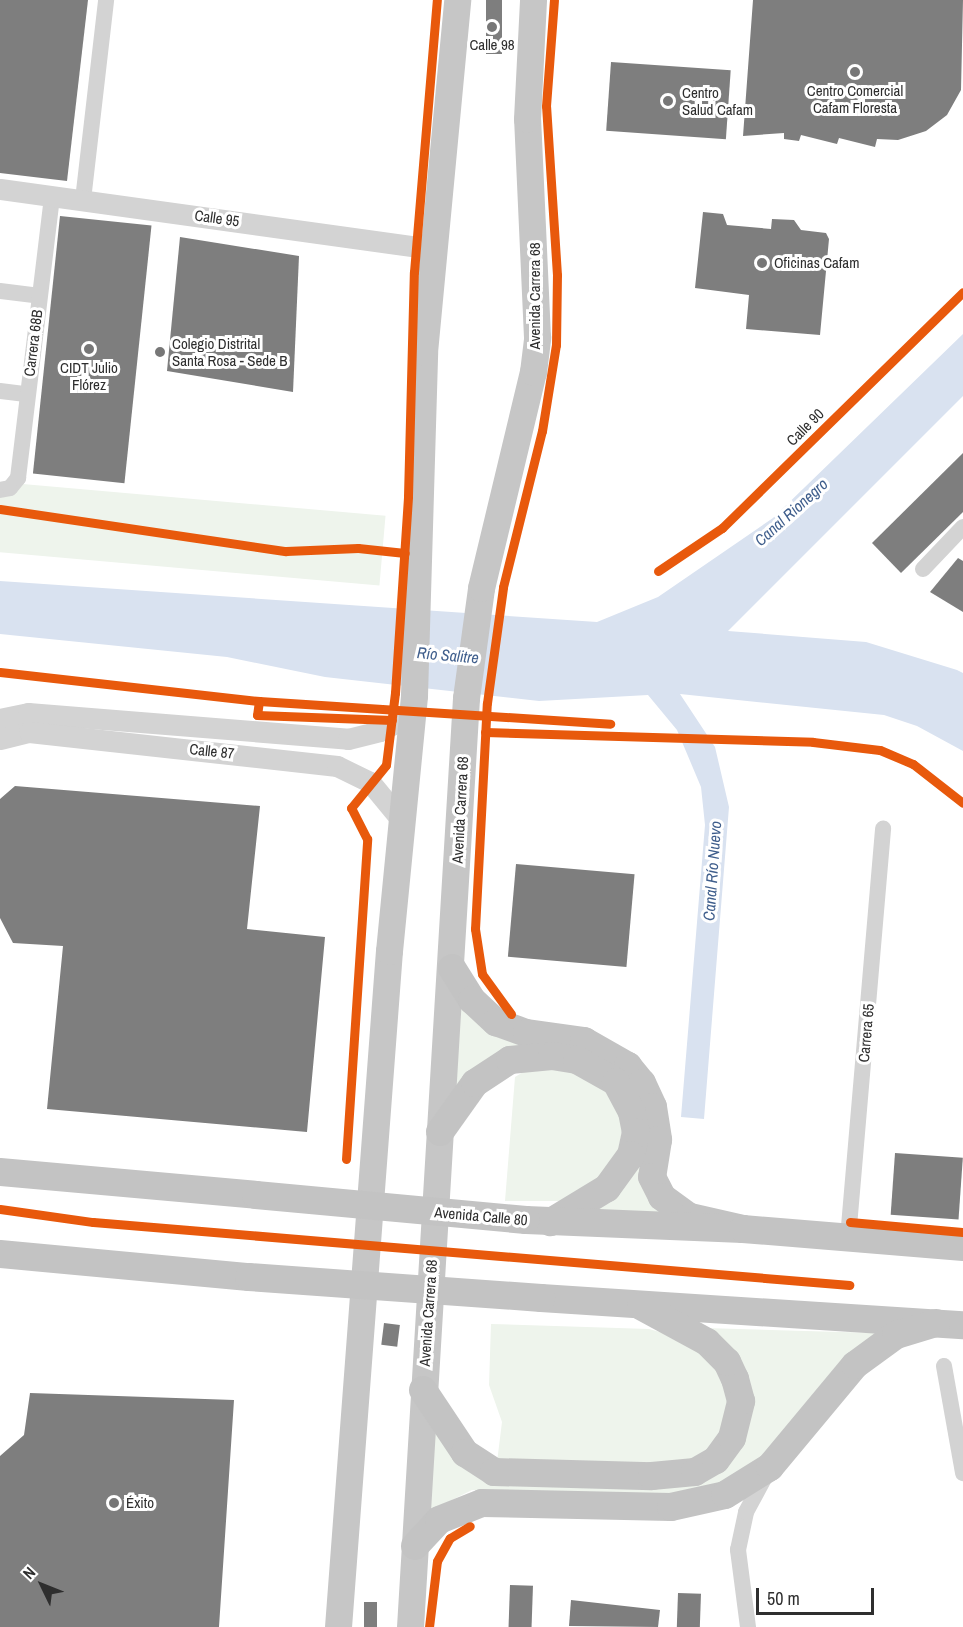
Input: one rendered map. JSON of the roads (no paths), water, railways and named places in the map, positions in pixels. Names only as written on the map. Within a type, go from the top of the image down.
[{"type":"highway","points":[[452,968],[472,1000],[496,1022],[527,1033],[584,1041],[628,1066],[642,1083],[653,1107],[658,1140],[652,1177],[662,1197],[690,1216],[743,1229]]},
{"type":"highway","points":[[440,1131],[474,1083],[510,1060],[552,1056],[577,1060],[616,1082],[634,1122],[631,1155],[607,1188],[539,1221]]},
{"type":"highway","name":"Avenida Calle 80","points":[[6,1171],[539,1221],[743,1229],[963,1247]]},
{"type":"highway","points":[[0,1254],[249,1277],[641,1306],[950,1324]]},
{"type":"highway","points":[[423,1390],[465,1453],[494,1472],[652,1476],[695,1472],[716,1460],[732,1438],[741,1401],[735,1379],[728,1362],[707,1342],[641,1306]]},
{"type":"highway","points":[[415,1546],[439,1520],[482,1503],[670,1507],[725,1495],[770,1467],[855,1365],[896,1335],[950,1324]]},
{"type":"main road","points":[[338,1627],[402,821],[414,704],[420,582],[424,363],[457,0]]},
{"type":"main road","name":"Avenida Carrera 68","points":[[410,1627],[423,1390],[452,968],[466,698],[481,588],[534,372],[537,337],[526,119],[533,0]]},
{"type":"street","points":[[83,200],[106,0]]},
{"type":"street","name":"Calle 95","points":[[0,189],[434,249]]},
{"type":"street","name":"Carrera 68B","points":[[5,489],[18,478],[26,394],[52,196]]},
{"type":"street","points":[[0,291],[38,296]]},
{"type":"street","points":[[0,391],[26,394]]},
{"type":"street","points":[[923,569],[960,535]]},
{"type":"street","name":"Calle 87","points":[[0,719],[28,713],[348,739],[380,731],[414,704]]},
{"type":"street","name":"Calle 87","points":[[0,739],[29,732],[337,766],[370,782],[402,821]]},
{"type":"street","name":"Carrera 65","points":[[848,1238],[883,828]]},
{"type":"street","points":[[0,1267],[49,1258]]},
{"type":"street","points":[[944,1366],[963,1473]]},
{"type":"street","points":[[748,1627],[737,1568],[741,1534],[770,1467]]},
{"type":"water","points":[[963,334],[963,396],[728,631],[866,642],[963,673],[963,751],[917,726],[884,715],[680,694],[715,747],[729,807],[704,1119],[681,1117],[705,825],[701,787],[677,730],[648,695],[539,701],[325,677],[227,657],[0,634],[0,581],[597,622],[658,597],[773,518]]},
{"type":"place","name":"Calle 98","points":[[492,27]]},
{"type":"place","name":"Centro Comercial Cafam Floresta","points":[[855,72]]},
{"type":"place","name":"Centro Salud Cafam","points":[[668,101]]},
{"type":"place","name":"Oficinas Cafam","points":[[762,263]]},
{"type":"place","name":"CIDT Julio Flórez","points":[[89,349]]},
{"type":"place","name":"Colegio Distrital Santa Rosa - Sede B","points":[[160,352]]},
{"type":"place","name":"Éxito","points":[[114,1503]]},
{"type":"water label","name":"Canal Rionegro","points":[[791,512]]},
{"type":"water label","name":"Río Salitre","points":[[448,655]]},
{"type":"water label","name":"Canal Río Nuevo","points":[[712,871]]}]
